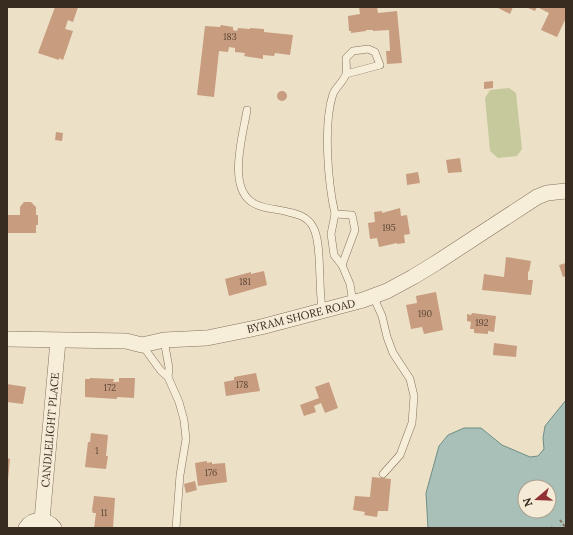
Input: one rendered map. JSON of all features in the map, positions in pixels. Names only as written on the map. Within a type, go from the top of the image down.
[{"type":"street","name":"BYRAM SHORE ROAD","points":[[7,339],[126,341],[142,345],[164,340],[207,338],[322,312],[387,291],[436,263],[537,197],[547,193],[566,191]]},
{"type":"street","name":"CANDLELIGHT PLACE","points":[[26,528],[34,521],[48,524],[58,340]]},
{"type":"lane","points":[[346,74],[380,65],[375,52],[368,49],[353,51],[346,58],[346,74],[333,94],[329,117],[328,161],[334,214],[331,234],[334,255],[342,265],[350,284],[353,303]]},
{"type":"lane","points":[[247,110],[238,164],[241,186],[248,199],[256,205],[302,215],[314,227],[317,238],[322,312]]},
{"type":"lane","points":[[334,214],[352,215],[355,230],[342,265]]},
{"type":"lane","points":[[373,296],[382,316],[393,353],[410,379],[414,396],[412,422],[400,455],[382,474]]},
{"type":"lane","points":[[164,340],[169,368],[168,377]]},
{"type":"lane","points":[[142,345],[161,371],[168,377],[179,402],[184,420],[186,434],[180,475],[176,528]]},
{"type":"path","points":[[560,520],[566,528]]},
{"type":"green space","points":[[509,88],[516,93],[522,149],[517,156],[498,158],[490,151],[485,98],[490,90]]},
{"type":"water","points":[[566,400],[566,528],[428,528],[426,493],[439,446],[448,435],[464,428],[481,428],[502,445],[530,457],[538,456],[544,449],[543,438],[545,426]]},
{"type":"building","points":[[55,7],[78,7],[73,22],[68,20],[65,29],[73,31],[63,60],[38,53]]},
{"type":"building","points":[[359,7],[377,7],[378,13],[397,11],[402,63],[387,64],[386,51],[390,51],[389,30],[366,30],[351,33],[351,31],[349,31],[348,16],[360,14]]},
{"type":"building","points":[[496,7],[513,7],[510,14]]},
{"type":"building","points":[[526,7],[537,7],[535,11]]},
{"type":"building","points":[[537,7],[566,7],[566,18],[557,37],[541,30],[549,13]]},
{"type":"building","points":[[221,25],[233,27],[233,30],[237,31],[238,28],[264,29],[264,32],[293,35],[290,55],[275,53],[274,56],[263,55],[263,59],[244,56],[245,53],[235,52],[235,48],[229,47],[228,52],[219,51],[214,97],[197,95],[205,26],[220,27]]},
{"type":"building","points":[[493,81],[493,88],[484,89],[484,82]]},
{"type":"building","points":[[282,91],[287,96],[282,101],[277,96]]},
{"type":"building","points":[[56,132],[63,133],[62,141],[55,140]]},
{"type":"building","points":[[460,158],[462,172],[448,173],[446,160]]},
{"type":"building","points":[[418,172],[420,183],[407,185],[406,174]]},
{"type":"building","points":[[24,202],[31,202],[36,207],[38,225],[36,225],[36,233],[7,233],[7,215],[20,215],[20,207]]},
{"type":"building","points":[[400,208],[401,216],[407,215],[410,234],[404,235],[405,243],[397,243],[379,247],[377,238],[370,239],[368,223],[375,222],[374,212],[382,211],[382,213]]},
{"type":"building","points":[[506,257],[531,261],[529,272],[528,271],[528,280],[533,280],[531,295],[482,290],[484,274],[504,277]]},
{"type":"building","points":[[566,263],[566,276],[563,277],[559,265]]},
{"type":"building","points":[[264,271],[267,285],[229,296],[225,279],[251,272],[251,274]]},
{"type":"building","points":[[436,292],[443,330],[424,334],[422,327],[411,329],[406,305],[417,303],[416,296]]},
{"type":"building","points":[[472,313],[496,316],[494,332],[488,331],[488,334],[474,333],[474,329],[470,329],[471,322],[467,321],[467,314],[471,315]]},
{"type":"building","points":[[494,343],[517,346],[516,357],[493,355]]},
{"type":"building","points":[[256,373],[260,391],[226,396],[224,382],[234,380],[234,377]]},
{"type":"building","points":[[119,378],[135,378],[134,398],[117,397],[117,399],[85,397],[85,379],[114,379],[113,382],[119,382]]},
{"type":"building","points":[[329,382],[338,408],[325,413],[321,403],[314,406],[316,412],[304,416],[300,405],[319,398],[315,387]]},
{"type":"building","points":[[7,384],[26,387],[23,404],[7,402]]},
{"type":"building","points":[[91,433],[108,435],[106,456],[108,456],[106,469],[85,467],[88,442],[90,442]]},
{"type":"building","points":[[7,458],[10,459],[8,480],[7,480]]},
{"type":"building","points":[[207,461],[207,463],[212,462],[212,464],[225,463],[227,482],[198,486],[195,463]]},
{"type":"building","points":[[372,477],[391,479],[388,511],[378,511],[377,517],[364,515],[365,512],[353,510],[355,496],[370,497]]},
{"type":"building","points":[[195,481],[197,490],[186,493],[184,484]]},
{"type":"building","points":[[94,496],[115,498],[113,528],[94,528],[96,513],[93,513],[92,510]]}]
